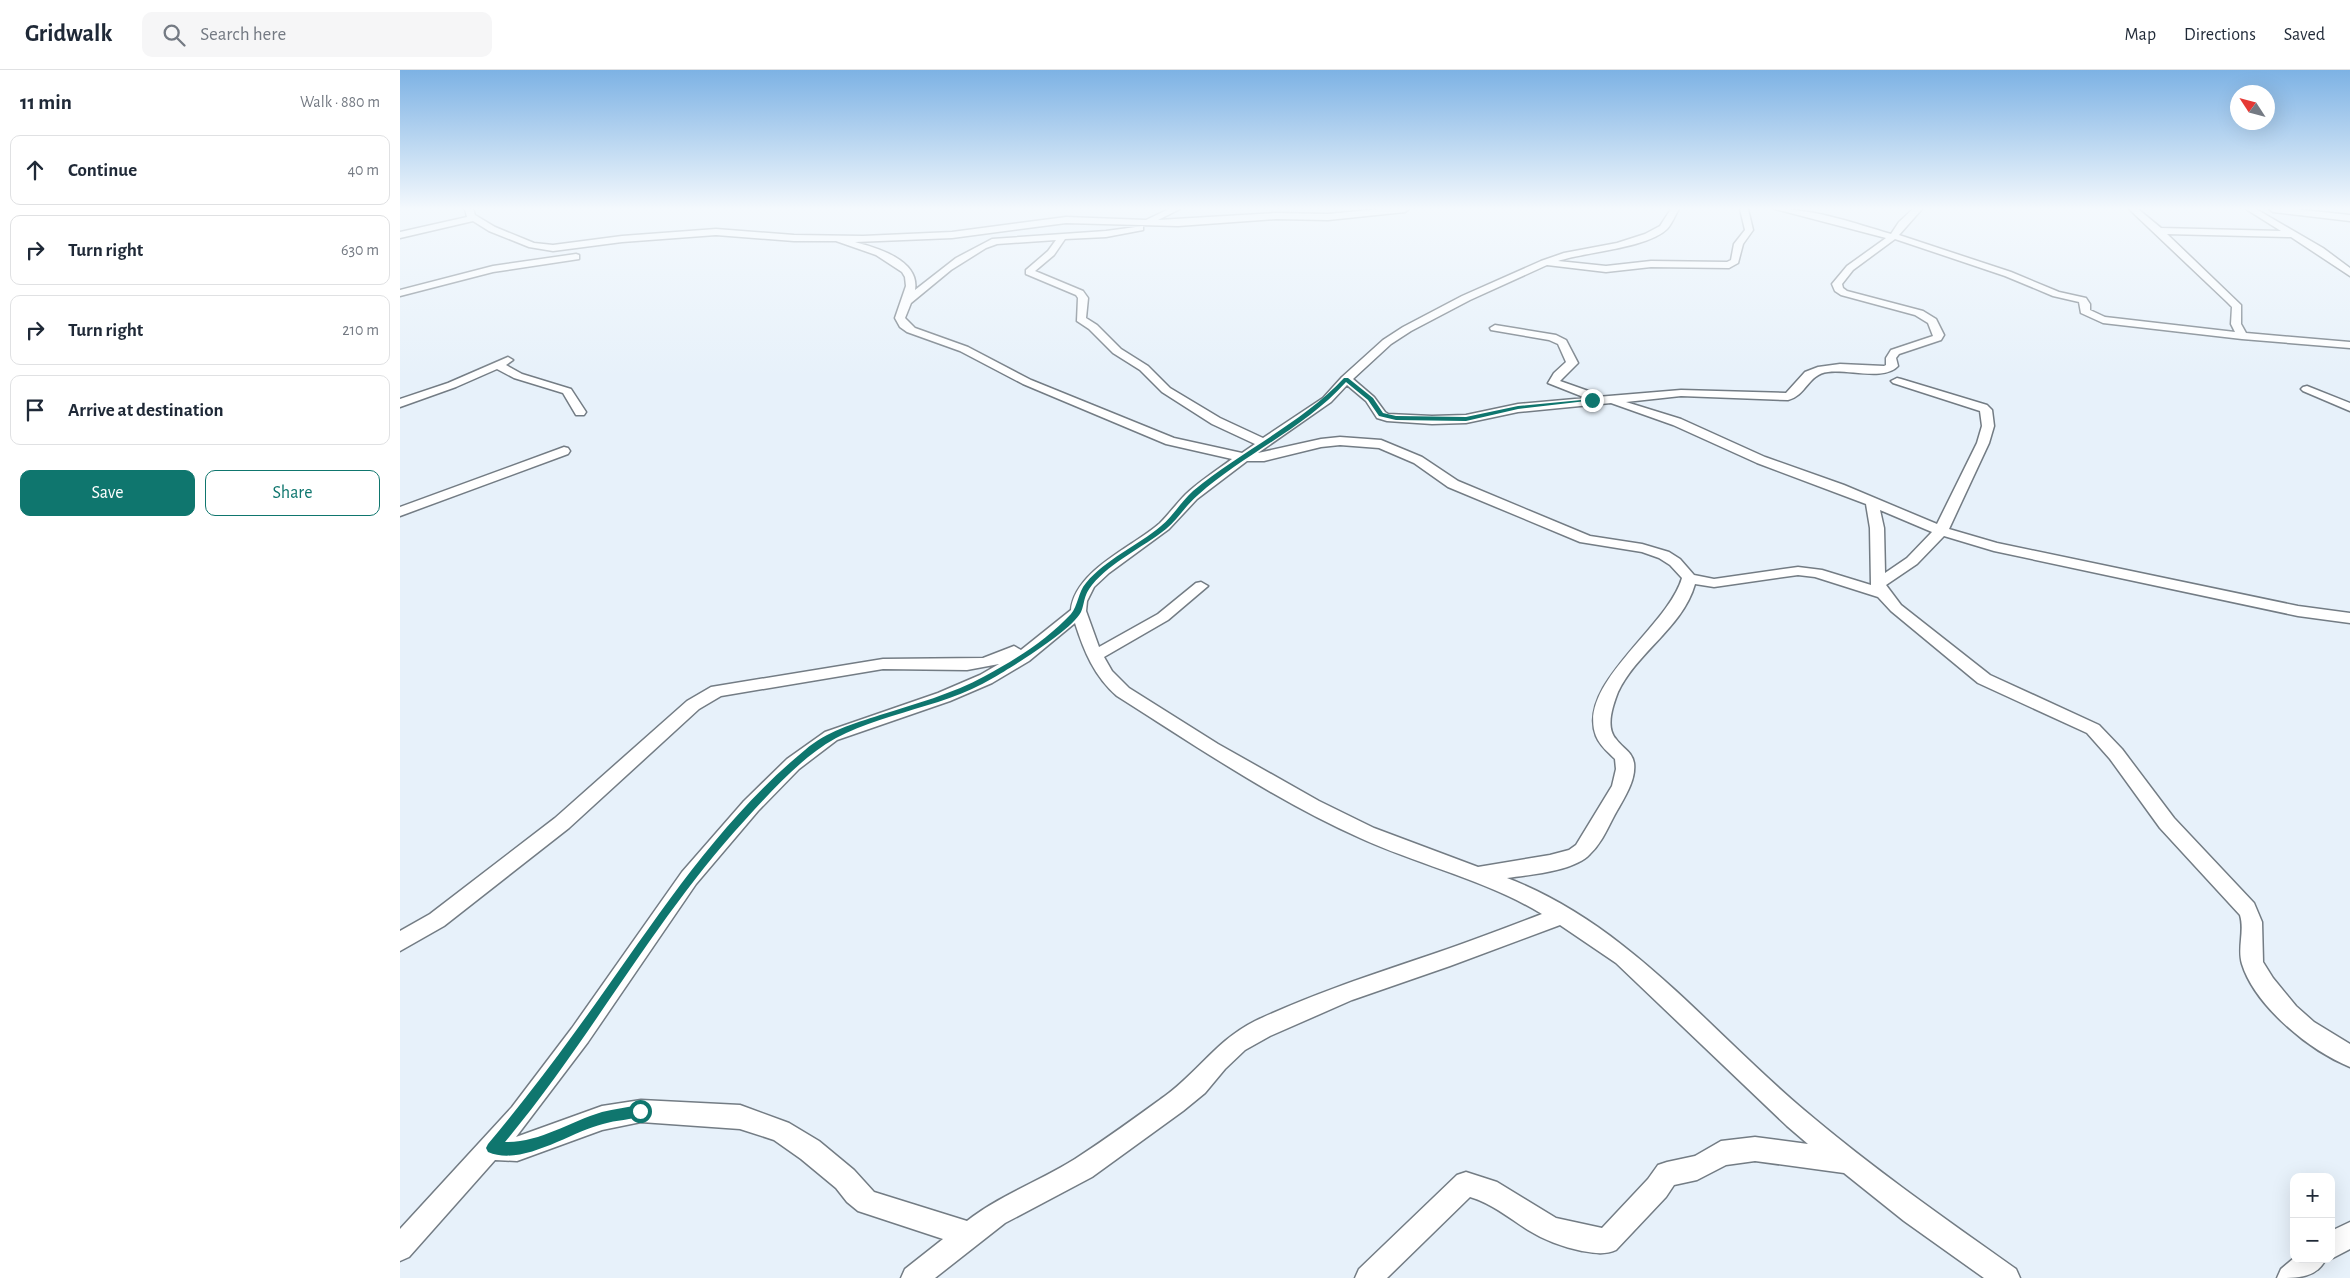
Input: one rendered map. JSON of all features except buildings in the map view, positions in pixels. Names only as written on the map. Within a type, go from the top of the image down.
[{"type":"street","points":[[400,293],[493,269],[517,265]]},
{"type":"street","points":[[901,265],[905,268],[911,278],[900,318],[911,330],[964,349],[1027,382],[1170,441],[1216,453],[1242,457],[1264,457],[1330,442],[1381,444],[1418,460],[1453,484],[1585,538],[1607,545],[1648,550],[1662,554],[1673,560],[1689,578],[1714,583],[1798,571],[1816,573],[1880,589],[1896,608],[1984,679],[2025,700],[2081,722],[2097,733],[2116,754],[2167,823],[2247,909],[2254,927],[2252,962],[2264,984],[2302,1028],[2324,1043],[2350,1056]]},
{"type":"street","points":[[905,303],[952,265]]},
{"type":"street","points":[[1037,265],[1029,272],[1080,293],[1082,295],[1081,319],[1093,327],[1117,351],[1144,368],[1166,390],[1216,421],[1263,443]]},
{"type":"street","points":[[400,1248],[520,1115],[580,1035],[689,878],[751,806],[793,764],[831,736],[944,697],[986,679],[1042,643],[1078,606],[1088,585],[1104,570],[1164,526],[1192,496],[1242,457],[1327,400],[1346,379],[1387,342],[1422,320],[1539,265]]},
{"type":"street","points":[[1569,265],[1606,269],[1639,265]]},
{"type":"street","points":[[1346,379],[1370,399],[1381,415],[1396,418],[1466,419],[1518,408],[1681,393],[1788,396],[1793,394],[1807,376],[1821,370],[1835,368],[1881,370],[1892,366],[1891,358],[1895,352],[1937,338],[1939,335],[1932,321],[1919,313],[1844,293],[1838,289],[1837,284],[1854,265]]},
{"type":"street","points":[[1981,265],[2008,274],[2056,294],[2082,300],[2085,304],[2085,311],[2097,318],[2242,336],[2350,345]]},
{"type":"street","points":[[2195,265],[2237,307],[2236,324],[2242,336]]},
{"type":"street","points":[[2340,265],[2350,272]]},
{"type":"street","points":[[1495,328],[1552,338],[1562,342],[1572,363],[1558,375],[1554,383],[1590,395],[1598,400],[1659,414],[1761,460],[1872,502],[1941,531],[2040,558],[2298,611],[2350,618]]},
{"type":"street","points":[[400,403],[452,385],[503,362],[518,376],[567,391],[580,412]]},
{"type":"street","points":[[1880,589],[1912,561],[1941,531],[1983,443],[1988,426],[1986,410],[1958,399],[1897,381]]},
{"type":"street","points":[[2306,389],[2350,407]]},
{"type":"street","points":[[400,512],[564,452]]},
{"type":"street","points":[[1872,502],[1878,535],[1880,589]]},
{"type":"street","points":[[1478,874],[1550,863],[1582,851],[1618,791],[1625,770],[1624,757],[1608,742],[1602,730],[1603,714],[1609,694],[1622,670],[1676,606],[1688,586],[1689,578]]},
{"type":"street","points":[[1094,656],[1162,617],[1201,586]]},
{"type":"street","points":[[1078,606],[1094,656],[1105,675],[1123,692],[1277,786],[1367,833],[1478,874],[1562,915],[1623,957],[1773,1100],[1912,1212],[2007,1278]]},
{"type":"street","points":[[400,942],[437,920],[562,823],[704,697],[717,691],[885,663],[918,662],[979,665],[1009,655],[1078,606]]},
{"type":"street","points":[[914,1278],[996,1214],[1083,1168],[1175,1103],[1197,1085],[1217,1061],[1237,1043],[1262,1029],[1348,992],[1444,960],[1562,915]]},
{"type":"street","points":[[492,1148],[517,1149],[602,1118],[640,1111],[740,1117],[781,1131],[810,1150],[845,1179],[867,1202],[969,1234]]},
{"type":"street","points":[[1368,1278],[1466,1184],[1482,1187],[1549,1228],[1586,1240],[1607,1241],[1657,1188],[1667,1174],[1697,1168],[1721,1153],[1756,1149],[1849,1161]]},
{"type":"street","points":[[2335,1244],[2350,1235]]},
{"type":"street","points":[[2290,1278],[2308,1263]]},
{"type":"route","points":[[640,1111],[602,1118],[517,1149],[492,1148],[520,1115],[580,1035],[689,878],[751,806],[793,764],[811,750],[831,736],[849,728],[944,697],[986,679],[1042,643],[1078,611],[1079,601],[1088,585],[1104,570],[1175,517],[1192,496],[1220,472],[1327,400],[1346,379],[1370,399],[1381,415],[1396,418],[1466,419],[1518,408],[1592,400]]}]
